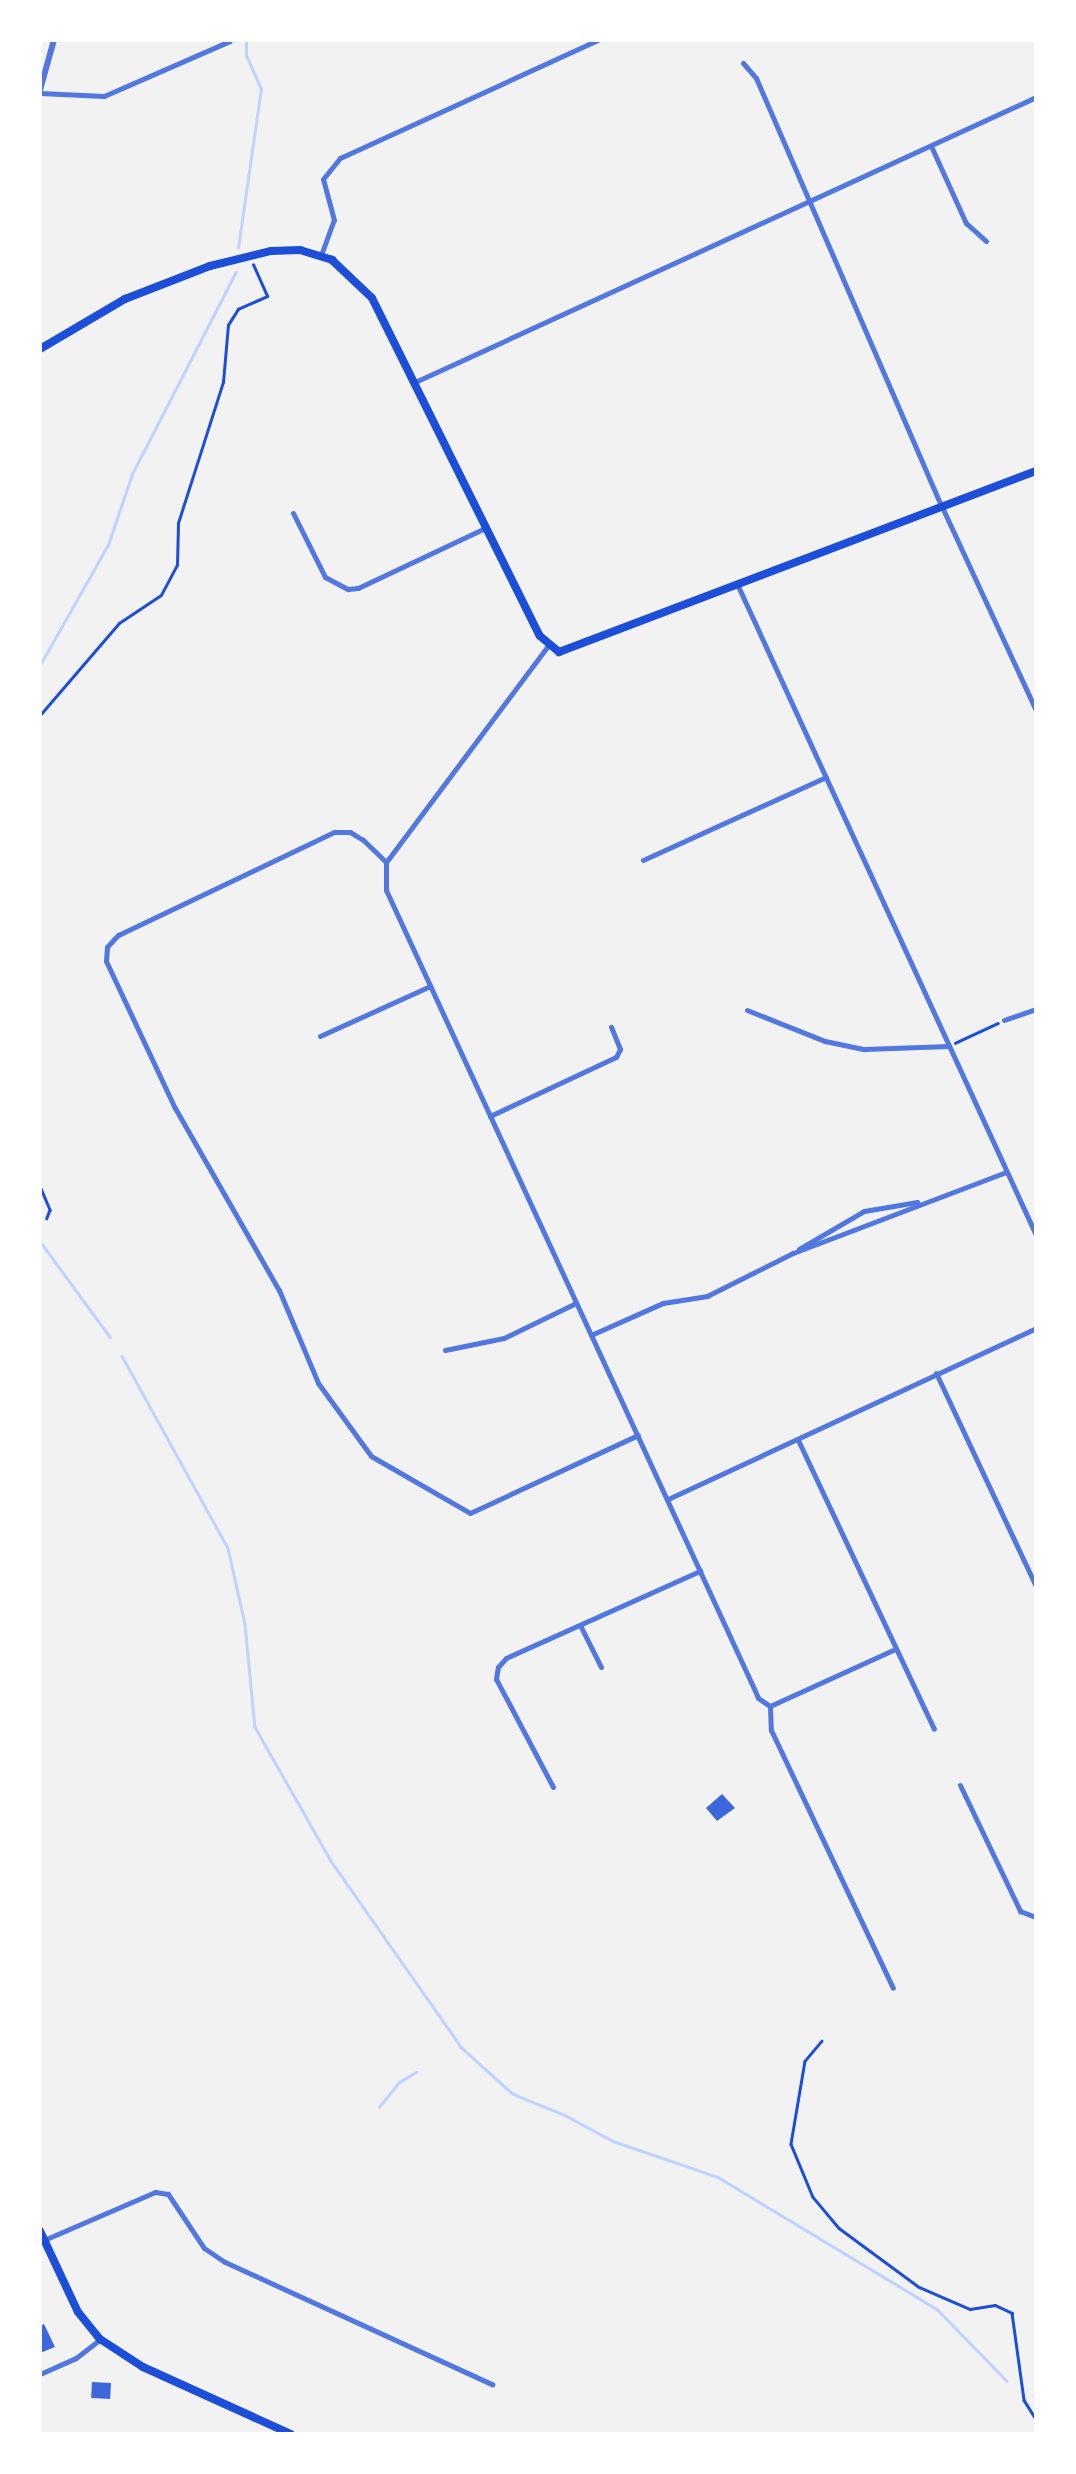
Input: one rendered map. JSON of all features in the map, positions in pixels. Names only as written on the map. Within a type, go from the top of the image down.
[{"type":"main road","points":[[40,349],[125,299],[180,276],[270,251],[321,255],[350,272],[372,298],[547,647],[566,652],[1036,470]]},
{"type":"main road","points":[[42,2236],[78,2312],[100,2340],[144,2367],[291,2434]]},
{"type":"street","points":[[54,40],[43,68],[40,91],[104,96],[230,41]]},
{"type":"street","points":[[321,255],[334,220],[323,179],[340,158],[598,40]]},
{"type":"street","points":[[743,63],[756,78],[942,507],[1036,710]]},
{"type":"street","points":[[416,382],[1036,97]]},
{"type":"street","points":[[931,146],[966,223],[986,241]]},
{"type":"street","points":[[294,513],[325,577],[348,588],[358,588],[488,527]]},
{"type":"street","points":[[738,586],[1036,1235]]},
{"type":"street","points":[[547,647],[386,862],[386,890],[758,1698],[770,1706]]},
{"type":"street","points":[[643,860],[826,777]]},
{"type":"street","points":[[386,862],[350,832],[334,832],[118,934],[107,947],[106,961],[175,1108],[279,1290],[318,1383],[371,1456],[470,1513],[638,1436]]},
{"type":"street","points":[[320,1036],[430,986]]},
{"type":"street","points":[[1004,1020],[1036,1009]]},
{"type":"street","points":[[747,1010],[825,1041],[864,1048],[949,1046]]},
{"type":"street","points":[[490,1116],[616,1057],[620,1049],[611,1027]]},
{"type":"street","points":[[591,1335],[663,1304],[707,1296],[793,1254],[1007,1172]]},
{"type":"street","points":[[793,1254],[820,1233],[864,1211],[935,1199]]},
{"type":"street","points":[[445,1350],[504,1338],[576,1303]]},
{"type":"street","points":[[668,1499],[1036,1328]]},
{"type":"street","points":[[936,1373],[1036,1586]]},
{"type":"street","points":[[798,1440],[934,1728]]},
{"type":"street","points":[[553,1786],[496,1679],[498,1667],[506,1658],[700,1571]]},
{"type":"street","points":[[580,1626],[601,1666]]},
{"type":"street","points":[[770,1706],[896,1649]]},
{"type":"street","points":[[770,1706],[771,1730],[892,1988]]},
{"type":"street","points":[[960,1784],[1020,1911],[1036,1917]]},
{"type":"street","points":[[42,2236],[155,2192],[168,2194],[204,2248],[225,2262],[492,2384]]},
{"type":"street","points":[[40,2374],[76,2358],[100,2340]]},
{"type":"path","points":[[40,716],[119,623],[161,596],[176,565],[178,523],[223,382],[228,325],[238,310],[267,296],[253,266]]},
{"type":"path","points":[[949,1046],[1004,1020]]},
{"type":"path","points":[[40,1186],[50,1210],[48,1218]]},
{"type":"path","points":[[822,2041],[805,2061],[791,2144],[813,2197],[839,2228],[919,2287],[970,2309],[995,2305],[1012,2313],[1024,2400],[1036,2419]]},
{"type":"building","points":[[722,1794],[735,1808],[717,1821],[706,1808]]},
{"type":"building","points":[[44,2324],[55,2347],[40,2353],[40,2326]]},
{"type":"building","points":[[92,2382],[111,2383],[110,2399],[91,2398]]},
{"type":"waterway","points":[[238,248],[261,89],[246,56],[246,40]]},
{"type":"waterway","points":[[40,665],[108,545],[132,474],[236,272]]},
{"type":"waterway","points":[[40,1241],[110,1337]]},
{"type":"waterway","points":[[122,1356],[228,1548],[245,1624],[255,1727],[331,1861],[461,2047],[513,2094],[565,2115],[613,2141],[718,2177],[937,2309],[1007,2381]]},
{"type":"waterway","points":[[379,2107],[399,2082],[416,2072]]}]
